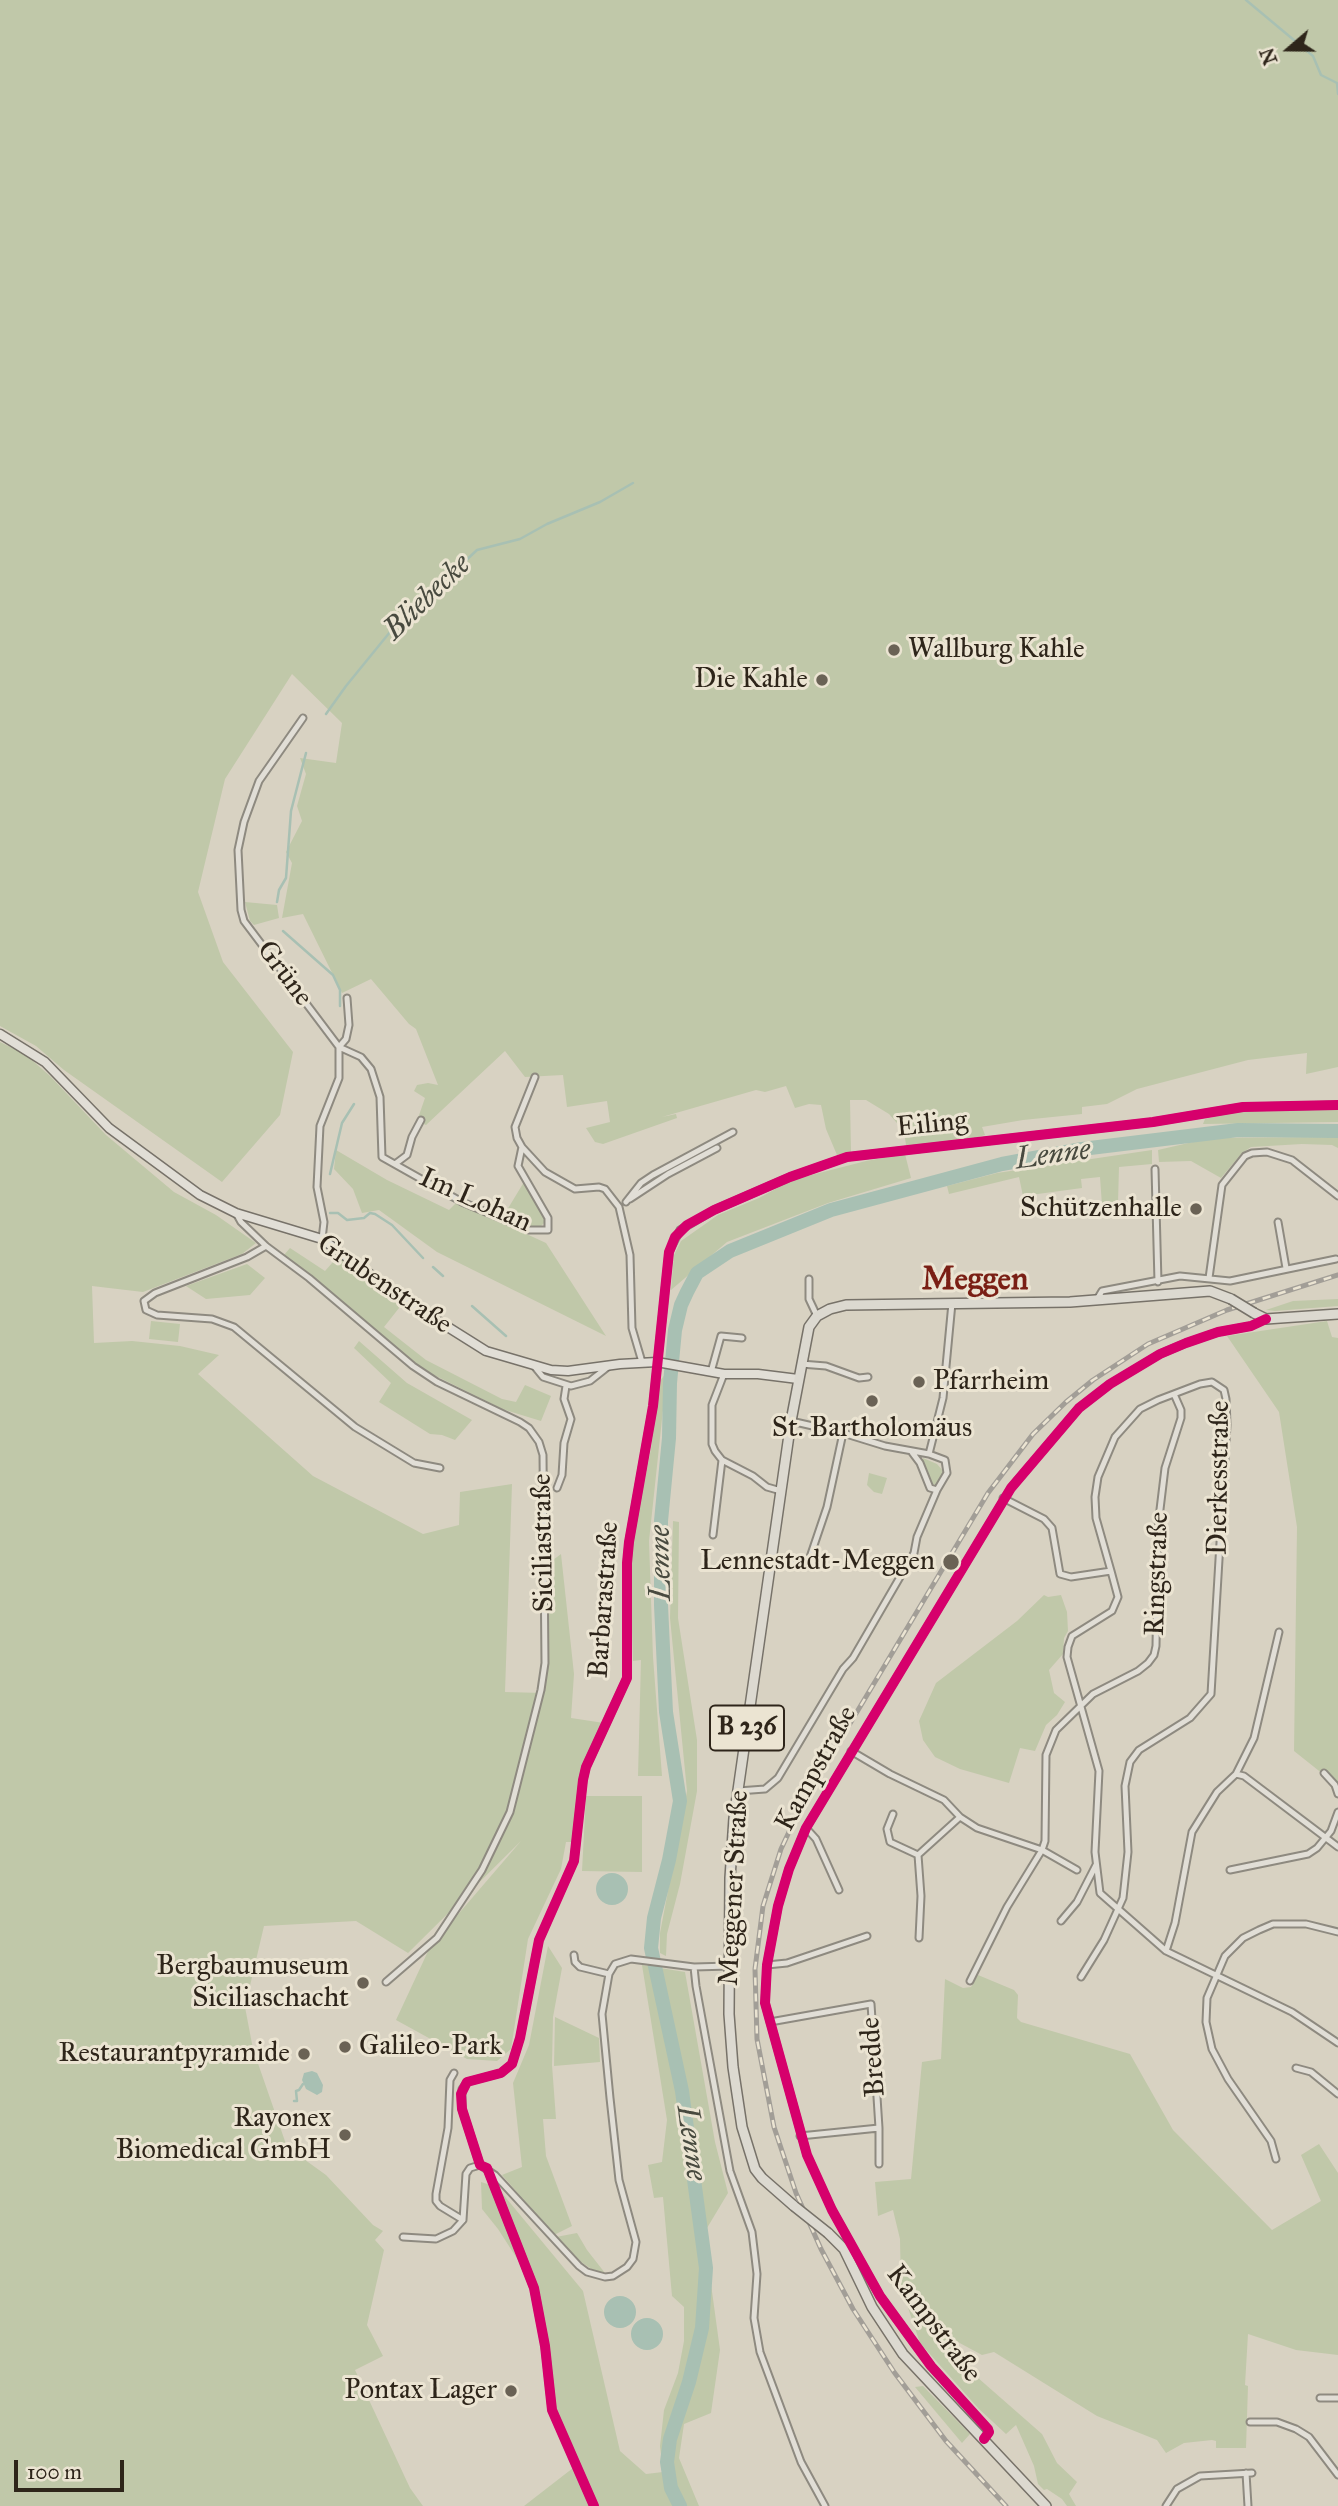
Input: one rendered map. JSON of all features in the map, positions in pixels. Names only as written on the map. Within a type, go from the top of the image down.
[{"type":"main road","name":"Grubenstraße","points":[[0,1034],[45,1062],[109,1128],[200,1195],[236,1213],[322,1239],[451,1331],[486,1350],[534,1366],[568,1371],[642,1362],[724,1374],[758,1374],[799,1379]]},
{"type":"main road","points":[[817,1316],[830,1309],[846,1306],[1096,1301],[1210,1291],[1231,1299],[1266,1319],[1338,1314]]},
{"type":"main road","name":"Meggener Straße","points":[[817,1316],[809,1327],[791,1421],[730,1861],[729,2014],[733,2067],[748,2150],[762,2178],[844,2249],[872,2307],[903,2354],[1046,2506]]},
{"type":"street","name":"Grüne","points":[[303,718],[259,781],[244,822],[238,850],[241,910],[244,921],[339,1047]]},
{"type":"street","points":[[322,1239],[324,1222],[317,1186],[320,1126],[339,1078],[339,1047],[346,1039],[349,1026],[346,998]]},
{"type":"street","name":"Im Lohan","points":[[339,1047],[361,1057],[371,1069],[380,1097],[382,1157],[462,1202],[529,1230],[548,1230],[548,1218],[518,1166],[522,1147]]},
{"type":"street","points":[[535,1077],[515,1127],[522,1147],[545,1172],[561,1182],[575,1189],[605,1189],[619,1207],[630,1255],[632,1328],[642,1362]]},
{"type":"street","name":"Eiling","points":[[658,1363],[669,1252],[675,1237],[700,1217],[790,1177],[830,1162],[862,1155],[1163,1121],[1243,1107],[1338,1105]]},
{"type":"street","name":"Im Lohan","points":[[395,1164],[407,1155],[412,1136],[421,1120]]},
{"type":"street","points":[[626,1202],[641,1183],[653,1175],[733,1132]]},
{"type":"street","points":[[619,1207],[668,1174],[717,1148]]},
{"type":"street","points":[[1209,1278],[1222,1185],[1245,1156],[1267,1152],[1292,1160],[1338,1196]]},
{"type":"street","points":[[1155,1168],[1158,1282]]},
{"type":"street","name":"Siciliastraße","points":[[236,1213],[240,1222],[266,1246],[309,1278],[425,1375],[529,1428],[539,1442],[543,1455],[545,1663],[541,1690],[510,1812],[488,1860],[437,1938],[386,1982]]},
{"type":"street","points":[[1278,1222],[1286,1268]]},
{"type":"street","points":[[266,1246],[247,1257],[155,1293],[144,1301],[146,1310],[157,1315],[212,1319],[234,1327],[355,1427],[414,1463],[440,1468]]},
{"type":"street","points":[[1096,1301],[1102,1291],[1180,1276],[1230,1281],[1336,1259]]},
{"type":"street","points":[[809,1279],[809,1299],[817,1316]]},
{"type":"street","points":[[929,1454],[943,1398],[952,1303]]},
{"type":"street","name":"Kampstraße","points":[[984,2439],[988,2429],[931,2366],[880,2296],[832,2210],[800,2136],[765,2003],[767,1965],[778,1906],[806,1828],[1003,1498],[1079,1408],[1110,1384],[1160,1354],[1186,1343],[1218,1332],[1251,1326],[1266,1319]]},
{"type":"street","points":[[711,1372],[722,1336],[742,1338]]},
{"type":"street","name":"Barbarastraße","points":[[480,2165],[462,2109],[462,2089],[467,2082],[501,2073],[512,2064],[520,2038],[539,1940],[574,1861],[586,1767],[627,1678],[626,1563],[658,1363]]},
{"type":"street","points":[[802,1364],[826,1366],[859,1378],[868,1377]]},
{"type":"street","name":"Grubenstraße","points":[[534,1366],[543,1377],[566,1386],[576,1386],[590,1381],[612,1365]]},
{"type":"street","points":[[724,1374],[712,1405],[712,1444],[722,1460],[753,1476],[767,1487],[782,1491]]},
{"type":"street","name":"Dierkesstraße","points":[[1081,1706],[1067,1657],[1069,1641],[1072,1636],[1112,1611],[1118,1597],[1096,1518],[1098,1477],[1115,1437],[1140,1409],[1200,1384],[1212,1382],[1224,1390],[1226,1399],[1211,1694],[1190,1718],[1139,1750],[1130,1762],[1125,1786],[1128,1824],[1126,1877],[1123,1898],[1117,1909]]},
{"type":"street","points":[[557,1488],[562,1475],[564,1443],[571,1424],[571,1414],[564,1399],[566,1386]]},
{"type":"street","name":"Ringstraße","points":[[970,1981],[1007,1907],[1042,1850],[1045,1829],[1046,1755],[1056,1730],[1067,1716],[1093,1694],[1148,1664],[1154,1655],[1158,1526],[1165,1468],[1181,1418],[1181,1410],[1174,1394]]},
{"type":"street","points":[[738,1791],[765,1789],[778,1778],[843,1669],[853,1658],[914,1553],[917,1537],[948,1467],[945,1460],[929,1454],[885,1446],[791,1421]]},
{"type":"street","points":[[771,1560],[807,1566],[827,1507],[844,1433]]},
{"type":"street","points":[[911,1451],[920,1463],[930,1488],[937,1490]]},
{"type":"street","points":[[713,1535],[722,1460]]},
{"type":"street","points":[[1003,1498],[1044,1519],[1052,1528],[1060,1574],[1070,1577],[1111,1571]]},
{"type":"street","points":[[1166,1951],[1175,1923],[1192,1832],[1217,1792],[1236,1774],[1254,1738],[1279,1632]]},
{"type":"street","points":[[1081,1706],[1099,1771],[1096,1865],[1100,1893],[1166,1951],[1292,2012],[1338,2043]]},
{"type":"street","points":[[851,1751],[890,1774],[944,1800],[960,1817],[977,1828],[1042,1850],[1077,1870]]},
{"type":"street","points":[[1324,1773],[1335,1785],[1338,1794]]},
{"type":"street","points":[[1236,1774],[1244,1776],[1338,1847]]},
{"type":"street","points":[[1230,1870],[1308,1854],[1325,1839],[1337,1819],[1338,1812]]},
{"type":"street","points":[[893,1814],[887,1829],[890,1842],[918,1855]]},
{"type":"street","points":[[918,1855],[960,1817]]},
{"type":"street","points":[[806,1828],[816,1839],[839,1890]]},
{"type":"street","points":[[918,1855],[921,1896],[919,1938]]},
{"type":"street","points":[[1060,1921],[1077,1902],[1096,1865]]},
{"type":"street","points":[[1082,1978],[1104,1940],[1117,1909]]},
{"type":"street","points":[[1276,2159],[1272,2141],[1228,2080],[1212,2049],[1205,2011],[1207,1998],[1225,1956],[1233,1946],[1266,1926],[1280,1923],[1306,1924],[1338,1932]]},
{"type":"street","points":[[767,1965],[787,1962],[867,1936]]},
{"type":"street","points":[[573,1955],[580,1967],[609,1974]]},
{"type":"street","points":[[403,2237],[436,2239],[453,2231],[463,2220],[466,2174],[470,2168],[480,2165],[495,2175],[587,2272],[605,2277],[613,2276],[627,2267],[633,2259],[636,2242],[619,2180],[602,2014],[609,1974],[613,1966],[620,1961],[640,1959],[695,1967],[730,1966]]},
{"type":"street","points":[[695,1967],[696,1986],[730,2171],[752,2232],[757,2274],[754,2318],[760,2353],[801,2462],[825,2506]]},
{"type":"street","name":"Bredde","points":[[770,2022],[871,2004],[879,2128],[878,2164]]},
{"type":"street","points":[[1296,2068],[1311,2073],[1338,2094]]},
{"type":"street","points":[[454,2073],[450,2080],[448,2127],[436,2201],[463,2220]]},
{"type":"street","name":"Bredde","points":[[800,2136],[879,2128]]},
{"type":"street","points":[[487,2168],[534,2288],[554,2416],[594,2506]]},
{"type":"street","points":[[1320,2398],[1338,2398]]},
{"type":"street","points":[[1250,2422],[1277,2422],[1310,2437],[1338,2475]]},
{"type":"street","points":[[1166,2506],[1177,2489],[1200,2476],[1249,2473],[1248,2506]]},
{"type":"shaded area","points":[[0,0],[1338,0],[1338,1067],[1306,1074],[1307,1053],[1248,1060],[1137,1089],[1107,1104],[1082,1107],[1082,1114],[982,1127],[985,1135],[968,1140],[909,1147],[906,1145],[904,1131],[889,1114],[866,1100],[850,1100],[851,1152],[837,1155],[826,1129],[821,1105],[809,1104],[795,1108],[786,1086],[765,1092],[756,1090],[662,1117],[676,1114],[677,1118],[603,1144],[595,1142],[586,1128],[610,1122],[607,1101],[567,1107],[563,1075],[525,1077],[505,1051],[426,1125],[417,1121],[425,1098],[414,1091],[417,1085],[438,1085],[416,1029],[371,979],[342,993],[303,914],[282,918],[292,863],[286,852],[302,821],[297,806],[306,774],[300,758],[336,763],[342,723],[292,674],[225,779],[198,892],[223,962],[293,1052],[280,1115],[222,1182],[64,1070],[36,1046],[0,1026]]},
{"type":"shaded area","points":[[245,902],[277,905],[279,918],[254,925],[250,921]]},
{"type":"shaded area","points":[[0,1042],[25,1054],[50,1076],[106,1135],[174,1192],[216,1215],[256,1243],[242,1254],[143,1292],[92,1286],[94,1343],[132,1341],[180,1346],[219,1355],[198,1374],[313,1476],[423,1534],[459,1525],[460,1492],[512,1484],[505,1692],[543,1693],[549,1563],[561,1554],[574,1674],[571,1718],[604,1723],[583,1765],[578,1792],[576,1842],[566,1842],[561,1869],[528,1939],[511,2049],[497,2061],[467,2059],[396,2020],[430,1947],[521,1841],[408,1953],[356,1921],[264,1926],[245,2007],[253,2049],[287,2147],[326,2175],[373,2225],[383,2231],[375,2240],[384,2250],[367,2325],[383,2356],[355,2370],[410,2488],[423,2506],[0,2506]]},
{"type":"shaded area","points":[[1338,1109],[1338,1122],[1203,1124],[1205,1119],[1243,1110]]},
{"type":"shaded area","points":[[1210,1138],[1338,1138],[1338,1148],[1332,1145],[1302,1144],[1251,1147],[1242,1153],[1221,1178],[1191,1161],[1159,1162],[1158,1150]]},
{"type":"shaded area","points":[[336,1150],[387,1180],[449,1210],[457,1202],[546,1243],[606,1336],[437,1252],[379,1210],[362,1213],[353,1189],[334,1169]]},
{"type":"shaded area","points":[[1152,1150],[1152,1164],[1119,1167],[1118,1203],[1102,1205],[1100,1177],[1081,1179],[1082,1188],[1023,1196],[1019,1177],[949,1194],[947,1186],[997,1173]]},
{"type":"shaded area","points":[[905,1154],[911,1178],[828,1203],[727,1242],[671,1290],[674,1255],[681,1241],[718,1215],[759,1198],[792,1180]]},
{"type":"shaded area","points":[[524,1182],[543,1214],[545,1222],[540,1227],[532,1228],[504,1215]]},
{"type":"shaded area","points":[[290,1248],[325,1271],[340,1254],[403,1303],[384,1327],[426,1360],[502,1399],[516,1402],[525,1385],[551,1396],[541,1421],[502,1409],[424,1370],[284,1255]]},
{"type":"shaded area","points":[[247,1264],[265,1278],[250,1295],[206,1299],[186,1286]]},
{"type":"shaded area","points":[[1338,1299],[1338,1306],[1266,1310],[1293,1301]]},
{"type":"shaded area","points":[[151,1321],[180,1324],[178,1342],[149,1339]]},
{"type":"shaded area","points":[[1327,1321],[1332,1337],[1338,1338],[1338,1786],[1294,1751],[1297,1527],[1279,1412],[1227,1336]]},
{"type":"shaded area","points":[[359,1341],[407,1383],[472,1420],[455,1440],[430,1434],[379,1402],[391,1383],[354,1348]]},
{"type":"shaded area","points":[[667,1372],[649,1541],[653,1657],[662,1776],[638,1776],[641,1660],[633,1661],[630,1565],[651,1449],[659,1382]]},
{"type":"shaded area","points":[[923,1458],[937,1464],[943,1471],[938,1485],[930,1484],[922,1463]]},
{"type":"shaded area","points":[[869,1473],[887,1478],[882,1494],[874,1492],[867,1485]]},
{"type":"shaded area","points":[[673,1521],[679,1522],[678,1618],[697,1740],[697,1791],[680,1884],[667,1934],[666,1956],[660,1953],[660,1933],[687,1791],[670,1618]]},
{"type":"shaded area","points":[[1044,1595],[1061,1595],[1067,1612],[1068,1631],[1064,1638],[1063,1654],[1049,1670],[1054,1693],[1065,1702],[1057,1715],[1046,1725],[1035,1751],[1020,1748],[1009,1783],[960,1769],[935,1757],[923,1740],[919,1721],[936,1683],[1017,1621]]},
{"type":"shaded area","points":[[586,1796],[642,1796],[642,1872],[582,1871]]},
{"type":"shaded area","points":[[612,1873],[623,1878],[628,1889],[623,1900],[612,1905],[601,1900],[596,1889],[601,1878]]},
{"type":"shaded area","points":[[548,1946],[562,1968],[553,2017],[552,2065],[556,2119],[543,2119],[546,2156],[572,2226],[554,2235],[502,2175],[522,2167],[513,2083],[529,2045]]},
{"type":"shaded area","points":[[642,1965],[685,1972],[715,2142],[728,2193],[704,2233],[720,2350],[711,2413],[684,2424],[679,2458],[699,2506],[596,2506],[553,2404],[536,2288],[482,2209],[481,2182],[497,2187],[583,2291],[620,2451],[646,2474],[663,2472],[660,2446],[664,2410],[678,2373],[684,2341],[684,2307],[672,2296],[663,2197],[654,2198],[648,2165],[662,2162],[667,2120]]},
{"type":"shaded area","points":[[978,1975],[1014,1990],[1018,1995],[1017,2018],[1021,2022],[1130,2054],[1173,2130],[1272,2230],[1321,2201],[1301,2155],[1319,2144],[1338,2173],[1338,2355],[1296,2350],[1248,2334],[1245,2385],[1248,2386],[1246,2448],[1216,2448],[1216,2441],[1212,2440],[1184,2443],[1166,2453],[1157,2440],[1097,2416],[994,2352],[982,2355],[956,2341],[961,2356],[977,2377],[1042,2434],[1057,2463],[1077,2482],[1069,2494],[1076,2506],[1067,2506],[1062,2499],[1038,2484],[1034,2466],[1016,2425],[1006,2434],[979,2409],[920,2343],[901,2287],[900,2239],[893,2210],[878,2216],[875,2182],[911,2179],[922,2062],[941,2059],[945,1979],[963,1988],[971,1987]]},
{"type":"shaded area","points":[[555,2017],[599,2038],[600,2062],[554,2066]]},
{"type":"shaded area","points":[[304,2073],[317,2073],[323,2085],[322,2092],[317,2095],[306,2089],[302,2080]]},
{"type":"shaded area","points":[[577,2233],[605,2273],[593,2270],[581,2262],[556,2237]]},
{"type":"shaded area","points":[[620,2296],[631,2301],[636,2312],[631,2323],[620,2328],[609,2323],[604,2312],[609,2301]]},
{"type":"shaded area","points":[[647,2318],[658,2323],[663,2334],[658,2345],[647,2350],[636,2345],[631,2334],[636,2323]]},
{"type":"shaded area","points":[[923,2386],[970,2434],[962,2443],[915,2387]]},
{"type":"shaded area","points":[[573,2468],[590,2506],[524,2506]]},
{"type":"waterway","points":[[1246,0],[1313,56],[1321,75],[1337,83],[1338,94]]},
{"type":"waterway","name":"Bliebecke","points":[[326,714],[390,632],[477,550],[520,539],[547,524],[600,502],[633,483]]},
{"type":"waterway","name":"Bliebecke","points":[[277,902],[279,890],[286,878],[291,811],[306,753]]},
{"type":"waterway","name":"Bliebecke","points":[[283,931],[333,975],[340,990],[340,1006]]},
{"type":"waterway","name":"Bliebecke","points":[[330,1174],[342,1123],[354,1104]]},
{"type":"waterway","name":"Lenne","points":[[680,2506],[671,2488],[667,2462],[670,2439],[689,2382],[702,2328],[706,2268],[682,2091],[651,1948],[654,1918],[680,1801],[666,1712],[661,1605],[661,1521],[675,1330],[687,1292],[697,1273],[730,1251],[831,1210],[1002,1164],[1082,1149],[1238,1130],[1338,1131]]},
{"type":"waterway","points":[[330,1213],[338,1213],[347,1220],[375,1214],[392,1225],[423,1258]]},
{"type":"waterway","points":[[433,1267],[443,1276]]},
{"type":"waterway","points":[[472,1306],[506,1336]]},
{"type":"waterway","points":[[294,2101],[297,2101],[296,2091],[303,2084]]},
{"type":"railway","points":[[1006,2506],[946,2441],[894,2372],[853,2309],[821,2249],[796,2193],[774,2127],[757,2039],[755,1969],[763,1906],[781,1849],[803,1802],[988,1493],[1033,1434],[1093,1380],[1148,1344],[1227,1310],[1338,1275]]},
{"type":"cycle path","points":[[594,2506],[552,2410],[545,2346],[534,2288],[487,2168],[480,2165],[462,2109],[461,2094],[467,2082],[501,2073],[512,2064],[520,2038],[539,1940],[574,1861],[586,1767],[627,1678],[629,1542],[653,1406],[669,1252],[675,1237],[687,1225],[714,1210],[790,1177],[847,1157],[1153,1122],[1243,1107],[1338,1105]]},
{"type":"cycle path","points":[[984,2439],[988,2429],[931,2366],[880,2296],[832,2210],[807,2155],[765,2003],[767,1965],[778,1906],[789,1869],[806,1828],[1011,1488],[1079,1408],[1110,1384],[1160,1354],[1186,1343],[1218,1332],[1251,1326],[1266,1319]]},
{"type":"place","name":"Wallburg Kahle","points":[[894,650]]},
{"type":"place","name":"Die Kahle","points":[[822,680]]},
{"type":"place","name":"Schützenhalle","points":[[1196,1209]]},
{"type":"place","name":"Pfarrheim","points":[[919,1382]]},
{"type":"place","name":"St. Bartholomäus","points":[[872,1401]]},
{"type":"place","name":"Lennestadt-Meggen","points":[[951,1562]]},
{"type":"place","name":"Bergbaumuseum Siciliaschacht","points":[[363,1983]]},
{"type":"place","name":"Galileo-Park","points":[[345,2047]]},
{"type":"place","name":"Restaurantpyramide","points":[[304,2054]]},
{"type":"place","name":"Rayonex Biomedical GmbH","points":[[345,2135]]},
{"type":"place","name":"Pontax Lager","points":[[511,2391]]},
{"type":"district","name":"Meggen","points":[[975,1281]]}]
